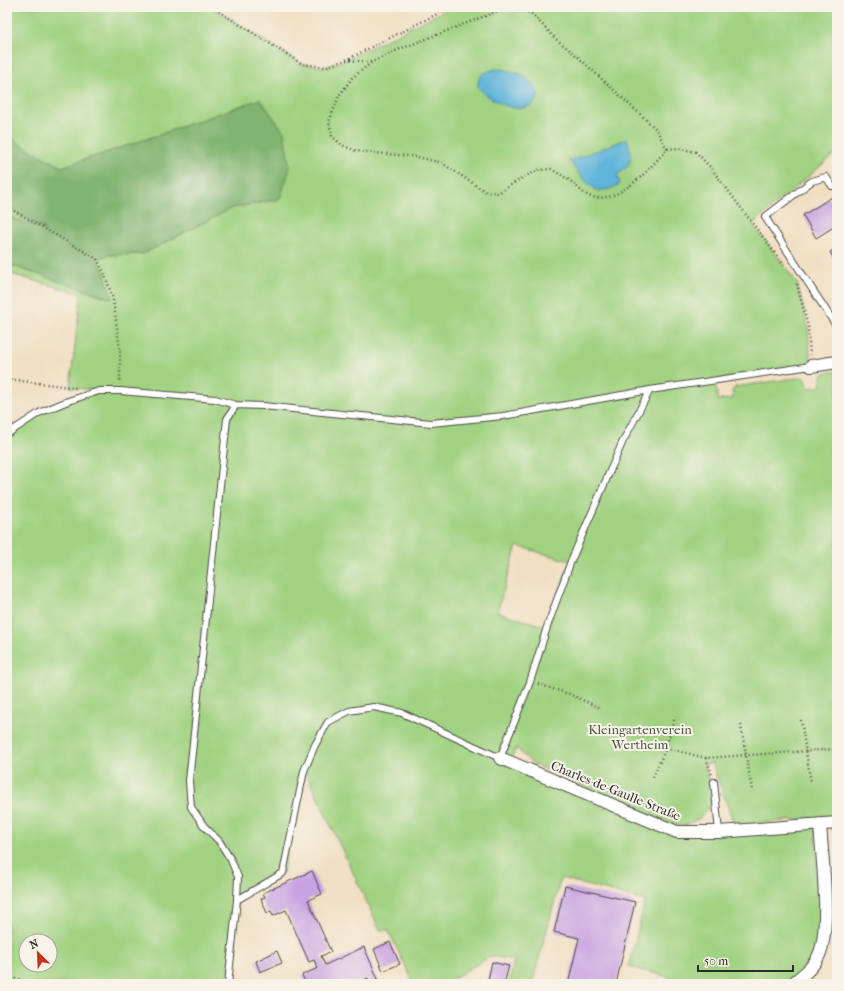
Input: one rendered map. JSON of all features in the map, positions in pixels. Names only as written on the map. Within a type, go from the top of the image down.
[{"type":"street","points":[[811,366],[837,362]]},
{"type":"street","name":"Charles-de-Gaulle-Straße","points":[[500,758],[677,832],[719,832],[837,822]]},
{"type":"street","points":[[792,984],[806,974],[819,957],[824,940],[824,894],[820,824]]},
{"type":"lane","points":[[832,186],[826,177],[812,181],[766,217],[837,327]]},
{"type":"lane","points":[[7,434],[39,413],[68,401],[99,392],[120,391],[215,399],[236,405],[263,406],[431,423],[503,416],[650,390],[811,366]]},
{"type":"lane","points":[[237,900],[283,873],[304,771],[315,745],[328,722],[349,711],[374,707],[402,713],[500,758],[530,682],[547,627],[571,561],[623,441],[650,390]]},
{"type":"lane","points":[[228,984],[238,877],[231,860],[219,841],[204,826],[191,807],[189,781],[227,419],[236,405]]},
{"type":"lane","points":[[714,782],[719,832]]},
{"type":"path","points":[[212,7],[302,64],[325,67],[346,60],[451,7]]},
{"type":"path","points":[[667,149],[656,129],[577,56],[557,40],[531,13],[518,10],[498,11],[400,48],[372,62],[352,78],[339,96],[329,122],[332,136],[342,146],[356,151],[418,157],[442,163],[486,192],[498,193],[524,177],[539,170],[552,169],[589,196],[600,198],[617,194],[649,170],[667,149],[678,148],[696,152],[711,168],[786,268]]},
{"type":"path","points":[[346,60],[372,62]]},
{"type":"path","points":[[7,207],[97,259],[106,274],[113,299],[120,350],[120,391]]},
{"type":"path","points":[[794,278],[803,301],[808,326],[811,366]]},
{"type":"path","points":[[7,379],[99,392]]},
{"type":"path","points":[[530,682],[569,694],[600,708]]},
{"type":"path","points":[[652,777],[666,748],[675,716]]},
{"type":"path","points":[[801,720],[811,783]]},
{"type":"path","points":[[741,725],[752,790]]},
{"type":"path","points":[[666,748],[706,758],[837,749]]},
{"type":"path","points":[[706,758],[714,782]]},
{"type":"path","points":[[7,977],[41,984]]},
{"type":"green space","name":"Kleingartenverein Wertheim","points":[[7,7],[212,7],[302,64],[325,67],[346,60],[451,7],[837,7],[837,152],[753,224],[797,283],[808,326],[811,366],[715,380],[718,400],[733,399],[732,391],[735,387],[803,377],[809,388],[822,386],[821,378],[824,373],[837,371],[837,816],[739,825],[733,821],[712,763],[704,766],[712,792],[711,804],[700,818],[684,826],[672,825],[533,764],[516,748],[510,762],[677,832],[815,825],[824,940],[792,984],[698,984],[629,967],[645,901],[561,878],[532,984],[509,984],[514,960],[491,956],[452,979],[451,984],[414,984],[388,930],[380,930],[305,771],[283,873],[237,900],[228,984],[7,984],[7,414],[15,428],[39,413],[98,391],[70,387],[81,294],[7,273],[7,264],[112,299],[105,275],[97,259],[107,255],[143,254],[232,208],[280,199],[260,99],[62,167],[19,144],[7,132]],"holes":[[[517,546],[570,561],[547,627],[497,612]]]},
{"type":"green space","points":[[260,99],[284,132],[290,168],[280,199],[232,208],[143,254],[107,255],[97,259],[105,275],[113,299],[7,264],[7,216],[45,229],[7,207],[7,132],[19,144],[62,167]]},
{"type":"green space","points":[[7,207],[47,231],[7,216]]},
{"type":"water","points":[[496,69],[522,75],[532,83],[539,96],[533,103],[526,107],[517,108],[500,103],[491,98],[478,87],[478,83],[482,74]]},
{"type":"water","points":[[627,139],[631,155],[629,164],[617,175],[620,184],[610,189],[598,191],[584,180],[569,161]]},
{"type":"building","points":[[834,196],[837,201],[837,225],[816,238],[803,215]]},
{"type":"building","points":[[837,248],[837,264],[830,252]]},
{"type":"building","points":[[312,871],[322,894],[308,900],[331,952],[321,956],[325,965],[364,947],[378,979],[370,983],[368,978],[355,984],[306,984],[302,975],[318,968],[314,960],[309,962],[286,910],[273,916],[271,911],[267,913],[261,899],[265,897],[263,893]]},
{"type":"building","points":[[565,886],[635,902],[616,984],[568,984],[579,938],[554,932]]},
{"type":"building","points":[[390,942],[400,964],[383,971],[374,949]]},
{"type":"building","points":[[277,951],[282,963],[260,972],[256,961]]},
{"type":"building","points":[[492,962],[509,966],[504,984],[487,984]]}]
